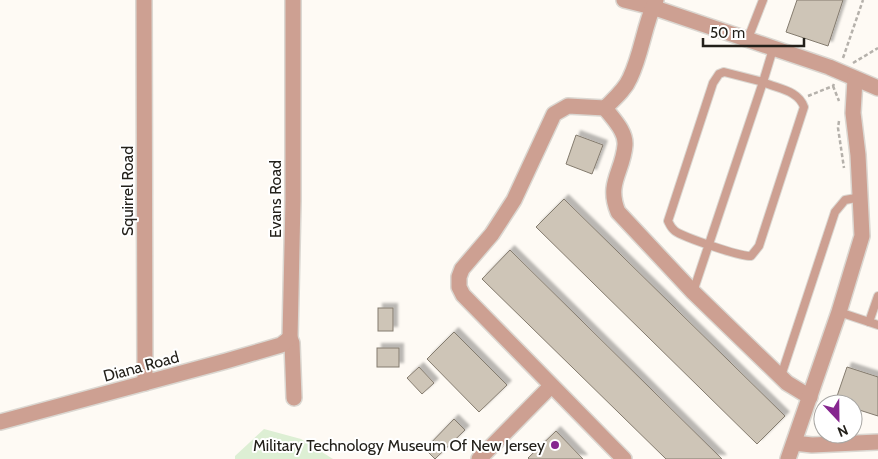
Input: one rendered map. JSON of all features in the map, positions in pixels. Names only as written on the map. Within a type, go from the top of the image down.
[{"type":"street","name":"Squirrel Road","points":[[144,0],[145,383]]},
{"type":"street","name":"Evans Road","points":[[293,0],[293,201],[290,338],[292,343],[294,398]]},
{"type":"street","points":[[624,0],[654,4],[747,41],[838,71],[878,88]]},
{"type":"street","points":[[605,108],[630,79],[654,4]]},
{"type":"street","points":[[788,459],[840,312],[862,236],[853,113],[855,79]]},
{"type":"street","points":[[624,459],[462,295],[459,287],[459,277],[462,268],[492,234],[514,200],[554,114],[568,106],[605,108],[621,128],[626,144],[613,184],[613,196],[618,212],[693,292],[781,376],[810,397]]},
{"type":"street","name":"Diana Road","points":[[0,422],[282,345],[290,338]]},
{"type":"street","points":[[478,459],[551,386]]},
{"type":"street","points":[[794,443],[812,446],[878,442]]},
{"type":"lane","points":[[747,41],[763,0]]},
{"type":"lane","points":[[693,292],[773,49]]},
{"type":"lane","points":[[724,72],[763,82],[794,93],[801,99],[804,107],[755,251],[751,256],[745,256],[676,232],[668,221],[713,83],[719,74],[724,72]]},
{"type":"lane","points":[[781,376],[835,212],[845,200],[860,197]]},
{"type":"lane","points":[[869,322],[878,296]]},
{"type":"lane","points":[[840,312],[878,325]]},
{"type":"path","points":[[801,99],[834,86],[863,0]]},
{"type":"path","points":[[838,71],[878,48]]},
{"type":"green space","points":[[264,429],[301,439],[333,459],[235,459],[235,456]]},
{"type":"building","points":[[797,0],[843,0],[828,46],[786,32]]},
{"type":"building","points":[[576,135],[603,145],[592,174],[566,164]]},
{"type":"building","points":[[564,199],[785,416],[757,444],[536,227]]},
{"type":"building","points":[[510,250],[722,459],[666,459],[482,279]]},
{"type":"building","points":[[378,308],[393,308],[393,331],[378,331]]},
{"type":"building","points":[[454,332],[507,385],[479,412],[427,359]]},
{"type":"building","points":[[377,348],[399,348],[399,367],[377,367]]},
{"type":"building","points":[[419,367],[434,383],[422,394],[407,378]]},
{"type":"building","points":[[847,367],[878,377],[878,416],[863,411],[863,394],[838,394]]},
{"type":"building","points":[[454,419],[465,430],[435,459],[425,449]]},
{"type":"building","name":"Military Technology Museum Of New Jersey","points":[[556,431],[583,459],[528,458]]},
{"type":"place","name":"Military Technology Museum Of New Jersey","points":[[555,445]]}]
